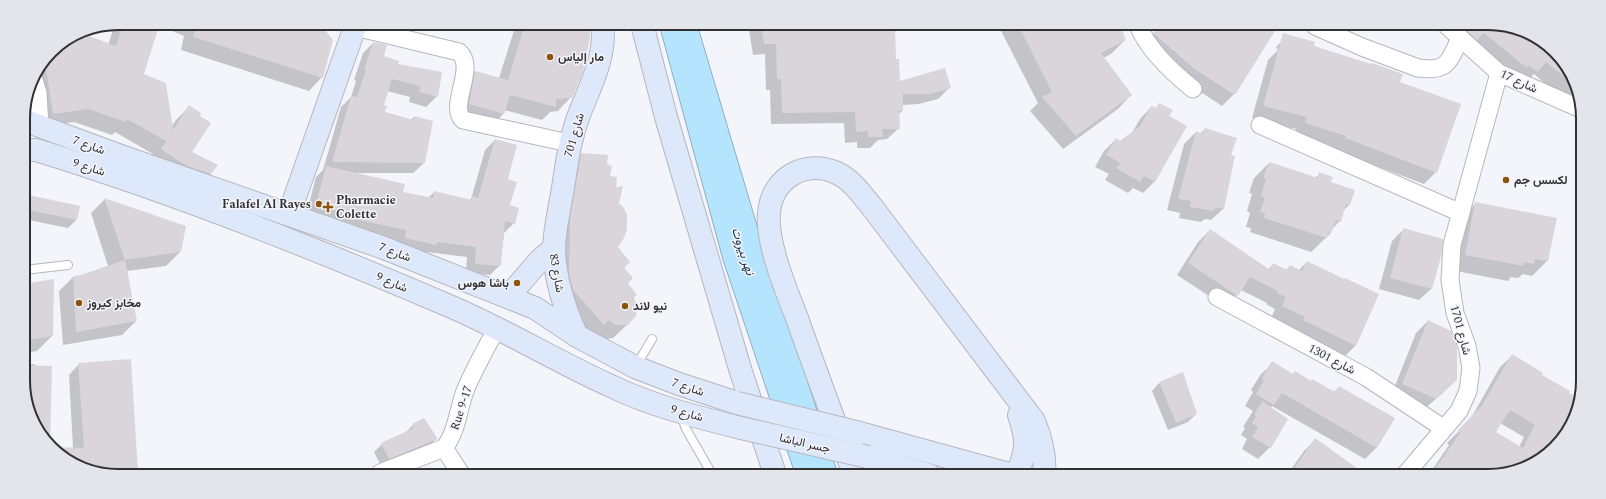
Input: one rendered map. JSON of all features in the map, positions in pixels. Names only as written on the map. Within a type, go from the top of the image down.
[{"type":"main road","points":[[289,214],[353,30]]},
{"type":"main road","name":"شارع 701","points":[[554,248],[569,143],[597,67],[603,30]]},
{"type":"main road","points":[[644,30],[666,117],[741,372],[773,469]]},
{"type":"main road","name":"شارع 7","points":[[32,124],[384,248],[536,308],[577,336],[635,367],[678,384],[738,403]]},
{"type":"main road","name":"شارع 9","points":[[30,150],[128,179],[269,230],[366,270],[497,328],[611,386],[680,412],[742,428]]},
{"type":"main road","points":[[852,469],[782,276],[770,235],[769,212],[774,194],[784,180],[797,171],[813,168],[838,173],[854,185],[872,207],[1034,421],[1044,452],[1045,469]]},
{"type":"main road","name":"شارع 83","points":[[508,297],[540,260],[554,248]]},
{"type":"main road","name":"شارع 83","points":[[554,248],[560,291],[564,307],[577,336]]},
{"type":"main road","points":[[366,270],[392,271],[408,274],[522,318],[528,317],[534,313],[536,308]]},
{"type":"main road","points":[[1012,393],[1026,441],[1025,454],[1019,469]]},
{"type":"main road","name":"جسر الباشا","points":[[738,403],[860,433],[991,469]]},
{"type":"main road","name":"جسر الباشا","points":[[742,428],[868,457],[909,469]]},
{"type":"street","points":[[374,30],[459,52],[465,65],[458,112],[463,120],[569,143]]},
{"type":"street","points":[[1141,30],[1154,50],[1174,74],[1193,90]]},
{"type":"street","points":[[1324,30],[1362,47],[1418,68],[1427,69],[1442,67],[1447,64],[1460,38]]},
{"type":"street","name":"شارع 17","points":[[1451,30],[1499,73],[1575,106]]},
{"type":"street","name":"شارع 1701","points":[[1410,469],[1458,412],[1468,391],[1471,368],[1466,346],[1455,314],[1450,280],[1452,246],[1499,73]]},
{"type":"street","points":[[32,124],[38,93],[36,86]]},
{"type":"street","points":[[1260,125],[1461,212]]},
{"type":"street","name":"شارع 1301","points":[[1217,297],[1366,377],[1443,428]]},
{"type":"street","name":"Rue 9-17","points":[[444,448],[450,441],[454,432],[458,412],[466,390],[497,328]]},
{"type":"street","points":[[390,469],[444,448],[458,469]]},
{"type":"lane","points":[[30,269],[68,264]]},
{"type":"lane","points":[[635,367],[652,339]]},
{"type":"lane","points":[[680,412],[686,429],[709,469]]},
{"type":"water","name":"نهر بيروت","points":[[661,30],[699,30],[764,249],[836,469],[793,469],[723,260]]},
{"type":"building","points":[[122,30],[158,30],[144,74],[166,83],[173,130],[189,105],[201,113],[200,116],[211,123],[192,152],[218,165],[211,174],[189,167],[177,160],[161,149],[166,141],[127,119],[126,122],[88,109],[53,114],[46,68],[52,60],[64,48],[88,36],[116,46]]},
{"type":"building","points":[[195,30],[325,30],[333,40],[323,78],[193,37]]},
{"type":"building","name":"مار إلياس","points":[[523,30],[589,30],[590,38],[583,72],[572,98],[556,99],[556,107],[510,95],[504,114],[469,104],[475,71],[508,80]]},
{"type":"building","points":[[762,30],[895,30],[896,59],[899,59],[900,81],[945,68],[951,88],[931,94],[903,94],[903,111],[899,111],[900,129],[882,129],[883,137],[868,137],[868,131],[856,132],[855,112],[782,113],[781,79],[777,79],[776,44],[764,44]]},
{"type":"building","points":[[1021,30],[1122,30],[1126,40],[1101,53],[1132,95],[1076,136],[1042,97],[1052,92]]},
{"type":"building","points":[[1156,30],[1275,31],[1235,95],[1196,70],[1153,33]]},
{"type":"building","points":[[1466,30],[1500,31],[1522,37],[1542,48],[1558,64],[1566,78],[1546,62],[1538,72],[1529,65],[1527,68],[1484,33],[1477,40]]},
{"type":"building","points":[[1283,33],[1315,42],[1314,46],[1403,74],[1400,82],[1461,104],[1437,173],[1345,138],[1346,136],[1305,123],[1307,117],[1263,106]]},
{"type":"building","points":[[373,42],[387,45],[384,56],[399,61],[398,64],[442,72],[438,97],[419,92],[420,86],[392,79],[384,105],[387,106],[385,112],[414,120],[414,116],[433,121],[425,163],[332,162],[351,96],[357,97]]},
{"type":"building","points":[[1159,103],[1173,110],[1169,116],[1187,126],[1155,182],[1144,176],[1140,182],[1116,168],[1120,163],[1106,155],[1116,138],[1120,141],[1140,126],[1151,106],[1156,108]]},
{"type":"building","points":[[1205,128],[1237,138],[1231,155],[1235,156],[1224,209],[1215,207],[1214,211],[1190,207],[1191,201],[1178,199],[1196,131],[1202,134]]},
{"type":"building","points":[[495,139],[517,145],[508,179],[517,182],[510,205],[519,208],[515,224],[505,221],[501,266],[475,264],[476,247],[437,242],[436,245],[405,238],[406,230],[359,220],[359,216],[316,205],[326,166],[405,184],[403,192],[433,198],[434,191],[472,200],[472,196],[478,198]]},
{"type":"building","points":[[581,153],[608,155],[607,164],[612,166],[610,176],[617,177],[616,187],[623,186],[619,203],[624,208],[627,215],[627,229],[624,238],[618,247],[630,262],[624,268],[633,278],[628,283],[637,295],[634,297],[637,307],[636,316],[629,324],[626,325],[615,325],[609,320],[604,325],[573,290],[569,274],[570,217]]},
{"type":"building","points":[[1269,162],[1318,178],[1319,172],[1333,177],[1331,182],[1355,190],[1350,205],[1346,204],[1341,222],[1336,220],[1331,234],[1328,233],[1327,238],[1264,218],[1265,213],[1260,212],[1265,198],[1261,196],[1266,179],[1263,178]]},
{"type":"building","points":[[30,195],[80,206],[77,220],[30,210]]},
{"type":"building","points":[[104,198],[186,226],[181,252],[125,260]]},
{"type":"building","points":[[1475,202],[1557,218],[1548,261],[1535,259],[1534,264],[1524,262],[1523,266],[1465,255]]},
{"type":"building","points":[[1403,228],[1443,239],[1442,253],[1432,289],[1390,278]]},
{"type":"building","points":[[1210,229],[1270,270],[1273,263],[1287,270],[1290,265],[1302,271],[1307,261],[1379,294],[1356,346],[1303,320],[1305,317],[1282,306],[1286,297],[1277,293],[1278,291],[1250,277],[1238,296],[1188,263]]},
{"type":"building","points":[[125,260],[137,321],[76,332],[73,276],[81,275]]},
{"type":"building","points":[[54,279],[53,336],[30,340],[30,283]]},
{"type":"building","points":[[1428,320],[1451,331],[1457,347],[1457,380],[1436,399],[1402,384]]},
{"type":"building","points":[[1512,354],[1543,373],[1542,375],[1570,391],[1569,393],[1575,396],[1569,415],[1558,435],[1542,451],[1516,464],[1494,469],[1435,469],[1460,433],[1458,430],[1481,407]],"holes":[[[1510,410],[1535,425],[1523,448],[1496,432]]]},
{"type":"building","points":[[131,359],[138,469],[118,469],[95,466],[64,451],[60,447],[84,448],[78,363]]},
{"type":"building","points":[[1272,361],[1293,374],[1295,371],[1311,381],[1312,379],[1335,392],[1339,386],[1395,418],[1377,448],[1282,393],[1274,405],[1256,394],[1264,380],[1262,379],[1265,372]]},
{"type":"building","points":[[30,365],[52,366],[50,437],[39,420],[35,409],[30,387]]},
{"type":"building","points":[[1183,372],[1197,414],[1176,423],[1159,382]]},
{"type":"building","points":[[1262,401],[1288,419],[1271,448],[1252,437],[1258,427],[1252,423],[1256,416],[1254,415]]},
{"type":"building","points":[[424,418],[438,439],[389,459],[381,443],[414,428],[412,424]]},
{"type":"building","points":[[1315,438],[1358,469],[1294,469]]},
{"type":"place","name":"مار إلياس","points":[[550,57]]},
{"type":"place","name":"لكسس جم","points":[[1506,180]]},
{"type":"place","name":"Falafel Al Rayes","points":[[319,204]]},
{"type":"place","name":"Pharmacie Colette","points":[[328,207]]},
{"type":"place","name":"باشا هوس","points":[[517,283]]},
{"type":"place","name":"مخابز كيروز","points":[[79,303]]},
{"type":"place","name":"نيو لاند","points":[[625,306]]}]
